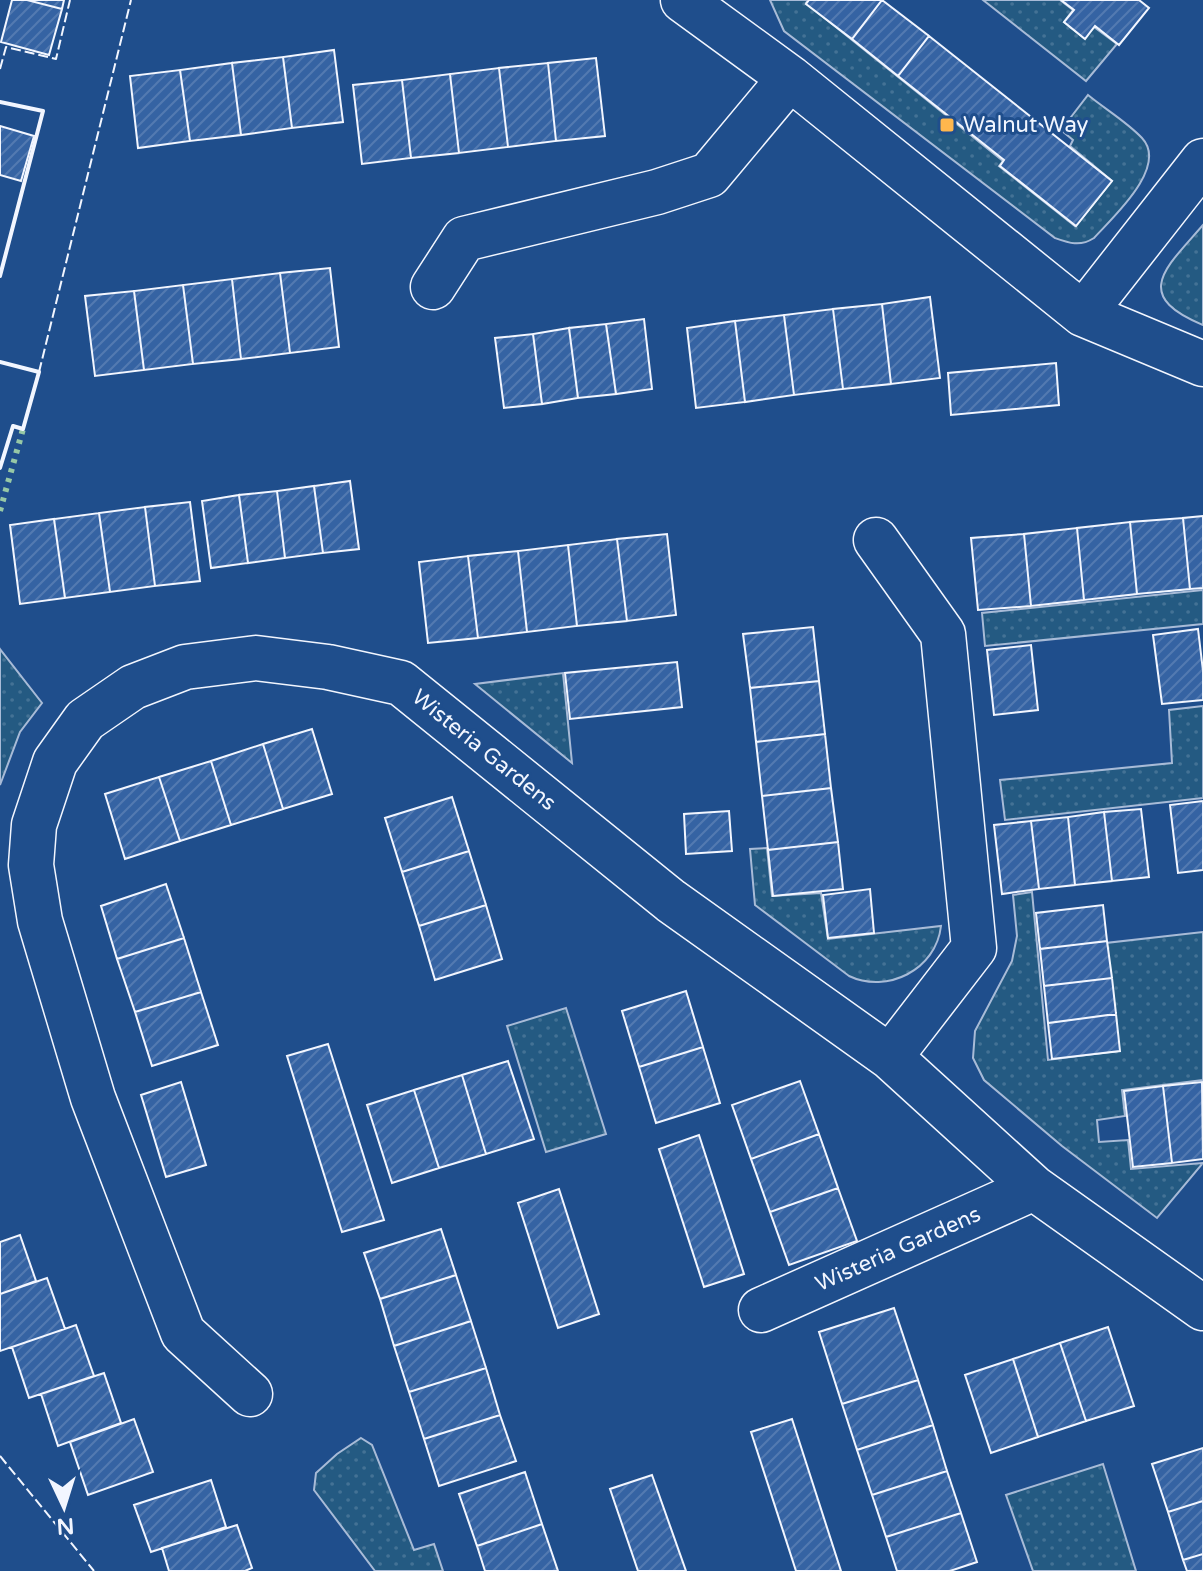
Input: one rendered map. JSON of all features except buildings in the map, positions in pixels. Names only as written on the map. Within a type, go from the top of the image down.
[{"type":"street","points":[[701,5],[1083,314],[1203,364]]},
{"type":"street","points":[[433,287],[464,239],[657,192],[709,175],[790,78]]},
{"type":"street","points":[[1083,314],[1203,161]]},
{"type":"street","points":[[876,540],[943,634],[974,948],[890,1057]]},
{"type":"street","name":"Wisteria Gardens","points":[[250,1394],[183,1333],[93,1098],[40,921],[31,865],[34,825],[55,762],[85,720],[133,687],[185,667],[256,658],[328,667],[401,683],[671,901],[890,1057],[1034,1188],[1203,1308]]},
{"type":"street","name":"Wisteria Gardens","points":[[761,1310],[1034,1188]]},
{"type":"shaded area","points":[[770,0],[808,0],[806,3],[1003,161],[999,166],[1075,226],[1112,181],[1070,146],[1073,140],[1061,130],[1088,95],[1142,138],[1148,150],[1143,177],[1124,205],[1094,238],[1070,243],[1055,238],[784,31]]},
{"type":"shaded area","points":[[983,0],[1060,0],[1073,10],[1064,22],[1084,38],[1094,27],[1117,44],[1086,81]]},
{"type":"shaded area","points":[[1203,225],[1203,325],[1167,303],[1161,291],[1168,267]]},
{"type":"shaded area","points":[[1203,590],[1203,624],[985,646],[982,613]]},
{"type":"shaded area","points":[[0,649],[42,703],[20,732],[0,785]]},
{"type":"shaded area","points":[[563,673],[572,763],[475,684]]},
{"type":"shaded area","points":[[1203,706],[1203,798],[1005,820],[1000,780],[1172,763],[1169,710]]},
{"type":"shaded area","points":[[767,848],[772,896],[821,893],[828,939],[941,926],[930,955],[920,966],[893,980],[864,981],[849,976],[755,905],[750,849]]},
{"type":"shaded area","points":[[1032,892],[1048,1060],[1119,1051],[1106,943],[1203,932],[1203,1080],[1122,1090],[1125,1116],[1097,1120],[1099,1142],[1128,1140],[1131,1169],[1203,1163],[1157,1218],[1062,1146],[984,1080],[973,1058],[975,1031],[1012,961],[1017,936],[1013,895]]},
{"type":"shaded area","points":[[566,1008],[606,1134],[546,1152],[507,1026]]},
{"type":"shaded area","points":[[361,1438],[372,1445],[414,1550],[434,1544],[443,1571],[375,1571],[314,1490],[316,1473]]},
{"type":"shaded area","points":[[1103,1464],[1136,1571],[1033,1571],[1006,1495]]},
{"type":"hedge","points":[[0,511],[23,429]]},
{"type":"fence","points":[[0,69],[6,47],[56,59],[70,0]]},
{"type":"fence","points":[[39,372],[131,0]]},
{"type":"fence","points":[[0,1456],[94,1571]]},
{"type":"wall","points":[[0,102],[43,111],[0,276]]},
{"type":"wall","points":[[0,362],[39,372],[23,429],[13,426],[0,468]]},
{"type":"place","name":"Walnut Way","points":[[947,125]]}]
